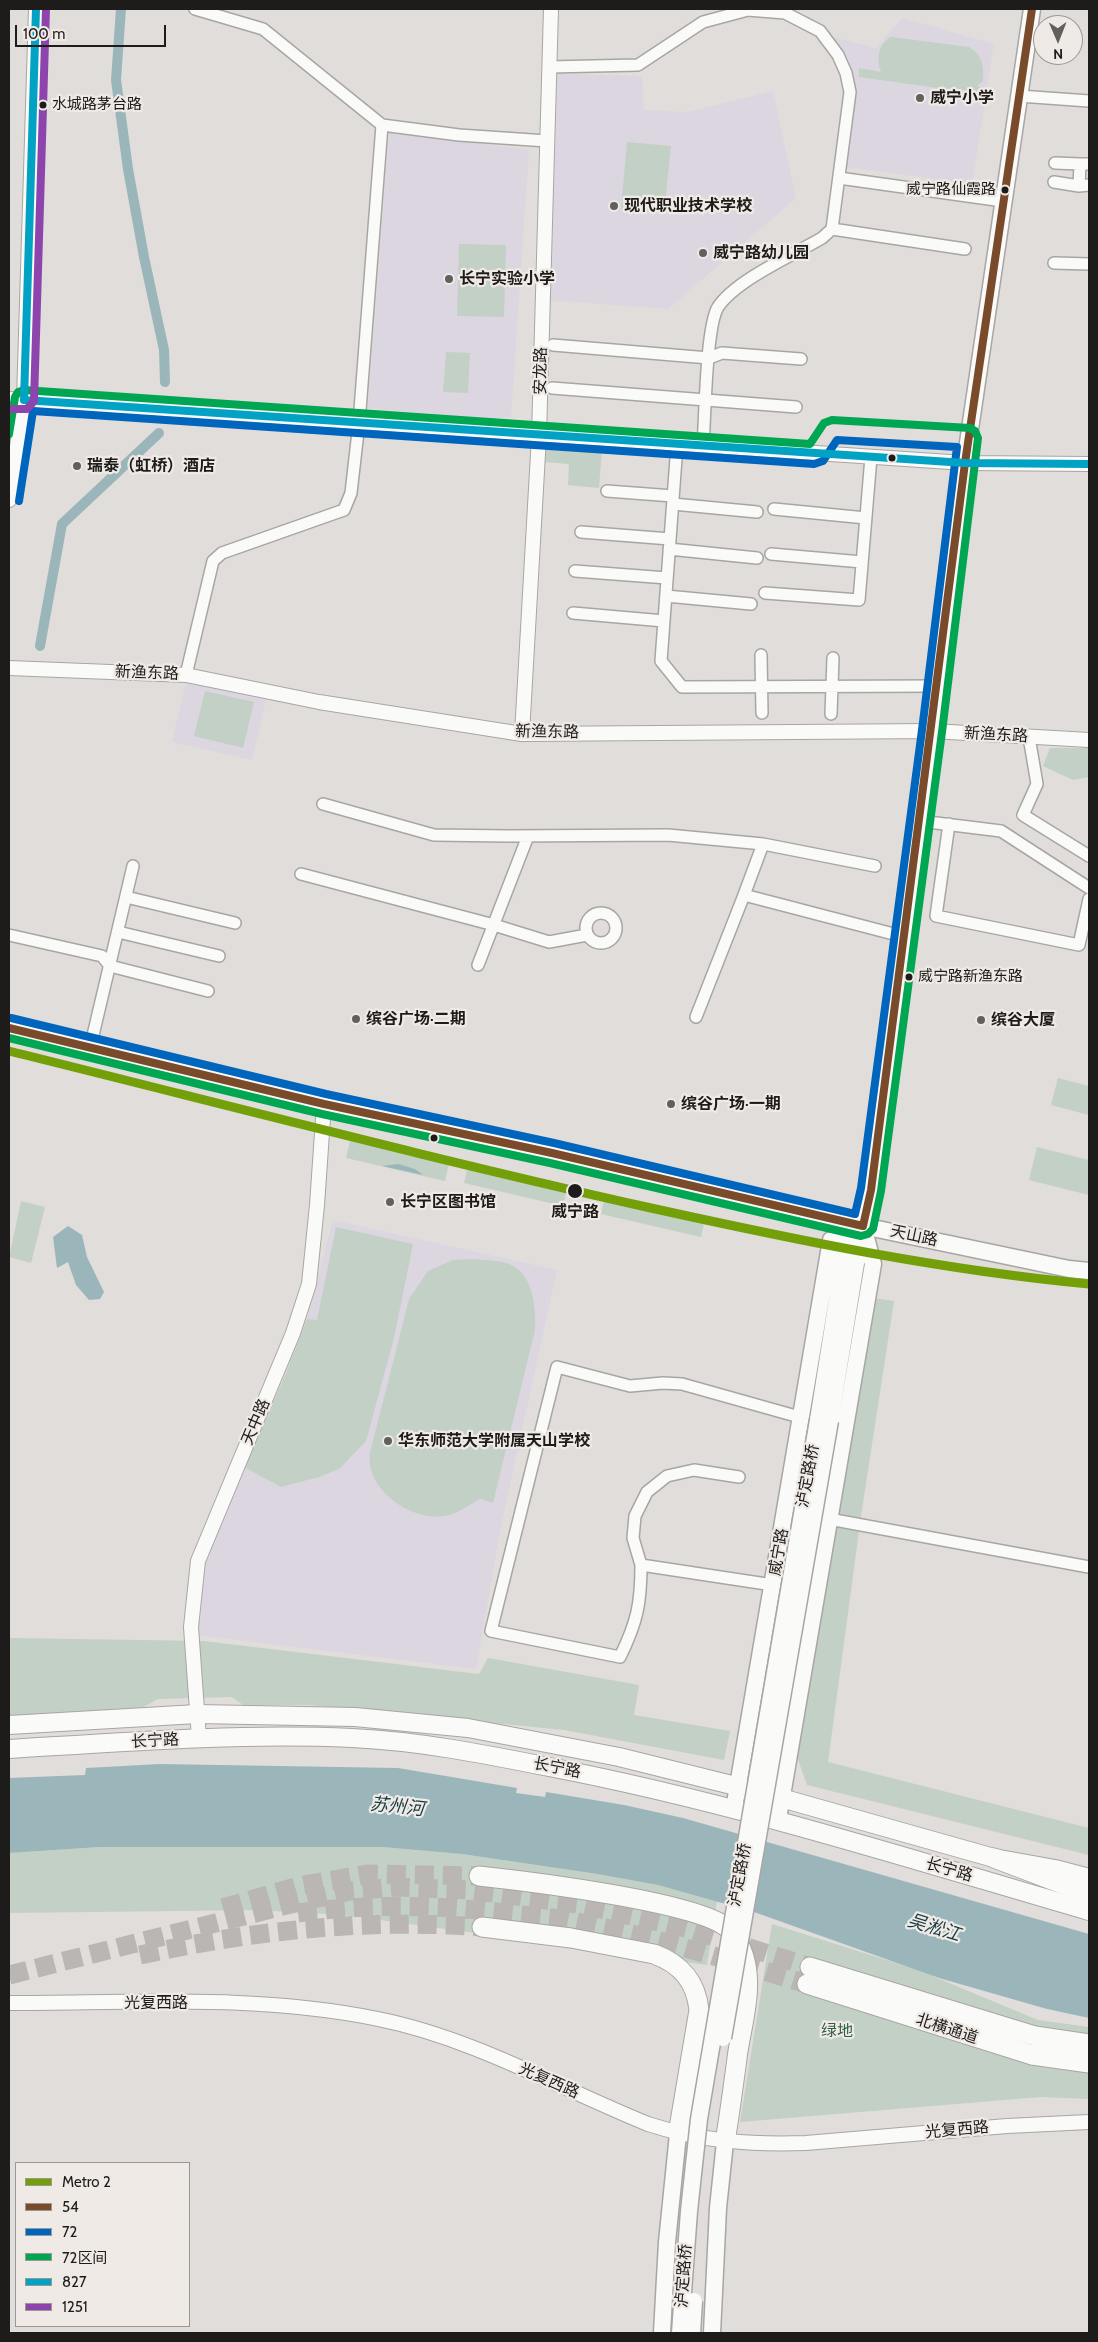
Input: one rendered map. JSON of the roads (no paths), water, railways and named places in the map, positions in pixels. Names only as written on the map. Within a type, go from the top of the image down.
[{"type":"highway","points":[[994,1858],[1089,1894]]},
{"type":"highway","points":[[479,1876],[519,1880],[632,1899],[700,1914],[730,1930],[739,1943],[745,1959],[747,1992],[725,2142]]},
{"type":"highway","points":[[482,1927],[571,1938],[647,1952],[666,1958],[684,1972],[696,1990],[699,2010],[678,2134]]},
{"type":"highway","name":"北横通道","points":[[1089,2044],[1036,2036],[1010,2027],[809,1975],[1004,2047],[1032,2055],[1089,2064]]},
{"type":"main road","name":"威宁路","points":[[734,1809],[772,1585],[817,1420],[846,1244],[863,1226],[869,1206],[938,686],[965,463],[1032,9]]},
{"type":"main road","name":"天山路","points":[[9,1028],[324,1104],[552,1153],[863,1226],[1069,1269],[1089,1271]]},
{"type":"main road","name":"威宁路","points":[[778,1819],[873,1264],[863,1226]]},
{"type":"main road","name":"泸定路桥","points":[[680,2333],[689,2211],[699,2119],[817,1420]]},
{"type":"main road","name":"泸定路桥","points":[[692,2333],[700,2211],[710,2119],[817,1420]]},
{"type":"main road","name":"长宁路","points":[[9,1725],[198,1714],[355,1716],[468,1728],[619,1757],[738,1786],[994,1858],[1055,1869],[1089,1878]]},
{"type":"main road","name":"长宁路","points":[[9,1749],[200,1738],[353,1738],[466,1751],[617,1780],[778,1819],[1089,1911]]},
{"type":"main road","points":[[662,2333],[668,2232],[678,2134]]},
{"type":"main road","points":[[712,2333],[718,2217],[725,2142]]},
{"type":"street","points":[[9,500],[24,400],[36,9]]},
{"type":"street","points":[[196,9],[263,29],[382,125],[459,135],[547,141]]},
{"type":"street","name":"安龙路","points":[[522,734],[539,436],[550,9]]},
{"type":"street","points":[[549,67],[638,65],[703,22],[748,10],[790,12],[820,31],[838,55],[846,73],[850,92],[832,229],[822,238],[738,286],[718,308],[711,327],[703,446]]},
{"type":"street","points":[[1019,96],[1089,101]]},
{"type":"street","points":[[186,675],[213,560],[222,553],[344,510],[351,493],[359,423],[382,125]]},
{"type":"street","points":[[1054,182],[1084,186],[1084,164],[1055,163]]},
{"type":"street","points":[[839,178],[1003,201]]},
{"type":"street","points":[[832,229],[965,249]]},
{"type":"street","points":[[1054,263],[1089,264]]},
{"type":"street","points":[[554,345],[709,358],[722,353],[801,360]]},
{"type":"street","points":[[552,388],[796,407]]},
{"type":"street","points":[[9,399],[539,436],[965,463],[1089,464]]},
{"type":"street","points":[[677,445],[661,661],[682,687],[938,686]]},
{"type":"street","points":[[765,593],[859,600],[871,457]]},
{"type":"street","points":[[607,491],[757,512]]},
{"type":"street","points":[[774,509],[866,518]]},
{"type":"street","points":[[581,532],[757,558]]},
{"type":"street","points":[[771,554],[862,562]]},
{"type":"street","points":[[576,571],[667,578]]},
{"type":"street","points":[[666,596],[750,604]]},
{"type":"street","points":[[573,613],[664,621]]},
{"type":"street","points":[[761,655],[762,713]]},
{"type":"street","points":[[831,714],[833,658]]},
{"type":"street","name":"新渔东路","points":[[9,668],[186,675],[327,703],[522,734],[932,731],[1089,740]]},
{"type":"street","points":[[1028,737],[1037,784],[1022,815],[1089,856]]},
{"type":"street","points":[[323,804],[434,835],[668,835],[762,844],[876,866]]},
{"type":"street","points":[[920,821],[1001,831],[1089,888]]},
{"type":"street","points":[[948,824],[936,916],[1079,945],[1089,899]]},
{"type":"street","points":[[478,965],[528,836]]},
{"type":"street","points":[[696,1017],[762,844]]},
{"type":"street","points":[[90,1048],[133,866]]},
{"type":"street","points":[[301,874],[494,925],[549,942],[587,935]]},
{"type":"street","points":[[744,895],[905,937]]},
{"type":"street","points":[[126,897],[235,923]]},
{"type":"street","points":[[118,932],[219,956]]},
{"type":"street","points":[[9,935],[102,956],[110,966],[208,990]]},
{"type":"street","name":"天中路","points":[[200,1738],[191,1627],[198,1561],[293,1333],[309,1284],[324,1104]]},
{"type":"street","points":[[739,1477],[694,1470],[668,1476],[647,1492],[634,1516],[633,1538],[641,1565],[641,1592],[635,1626],[620,1657],[491,1631],[557,1367],[630,1386],[663,1383],[682,1384],[817,1420]]},
{"type":"street","points":[[829,1519],[1089,1568]]},
{"type":"street","points":[[641,1565],[772,1585]]},
{"type":"street","name":"光复西路","points":[[9,2003],[244,2003],[318,2009],[378,2019],[445,2037],[620,2113],[678,2134],[725,2142],[753,2144],[806,2143],[1007,2126],[1089,2122]]},
{"type":"water","points":[[398,1164],[415,1169],[423,1175],[382,1166]]},
{"type":"water","points":[[68,1226],[82,1235],[87,1257],[104,1292],[100,1299],[89,1300],[76,1285],[68,1262],[57,1268],[53,1237]]},
{"type":"water","points":[[160,1764],[398,1768],[517,1788],[516,1793],[545,1797],[546,1792],[624,1805],[683,1818],[1089,1934],[1089,2018],[1047,2009],[939,1978],[754,1912],[658,1885],[597,1874],[462,1854],[382,1847],[100,1847],[9,1853],[9,1778],[85,1775],[86,1768]]},
{"type":"waterway","points":[[121,9],[116,80],[128,169],[164,350],[165,382]]},
{"type":"waterway","points":[[40,646],[62,524],[159,433]]},
{"type":"tunnel","points":[[223,1908],[299,1886],[368,1874],[479,1876]]},
{"type":"tunnel","points":[[9,1975],[303,1901],[351,1891],[396,1887],[470,1890],[577,1904],[686,1928],[810,1967]]},
{"type":"tunnel","points":[[298,1913],[410,1906],[465,1909],[563,1920],[664,1942],[807,1984]]},
{"type":"tunnel","points":[[140,1955],[224,1939],[310,1929],[396,1924],[482,1927]]},
{"type":"metro line","name":"2","points":[[9,1051],[490,1171],[705,1220],[869,1253],[979,1271],[1089,1284]]},
{"type":"place","name":"威宁小学","points":[[920,98]]},
{"type":"place","name":"水城路茅台路","points":[[43,105]]},
{"type":"place","name":"威宁路仙霞路","points":[[1005,190]]},
{"type":"place","name":"现代职业技术学校","points":[[614,206]]},
{"type":"place","name":"威宁路幼儿园","points":[[703,253]]},
{"type":"place","name":"长宁实验小学","points":[[449,279]]},
{"type":"place","name":"瑞泰（虹桥）酒店","points":[[77,466]]},
{"type":"place","name":"威宁路新渔东路","points":[[909,977]]},
{"type":"place","name":"缤谷广场·二期","points":[[356,1019]]},
{"type":"place","name":"缤谷大厦","points":[[981,1020]]},
{"type":"place","name":"缤谷广场·一期","points":[[671,1104]]},
{"type":"place","name":"威宁路","points":[[575,1191]]},
{"type":"place","name":"长宁区图书馆","points":[[390,1202]]},
{"type":"place","name":"华东师范大学附属天山学校","points":[[388,1441]]},
{"type":"water label","name":"苏州河","points":[[397,1807]]},
{"type":"water label","name":"吴淞江","points":[[934,1928]]},
{"type":"park label","name":"绿地","points":[[837,2031]]}]
